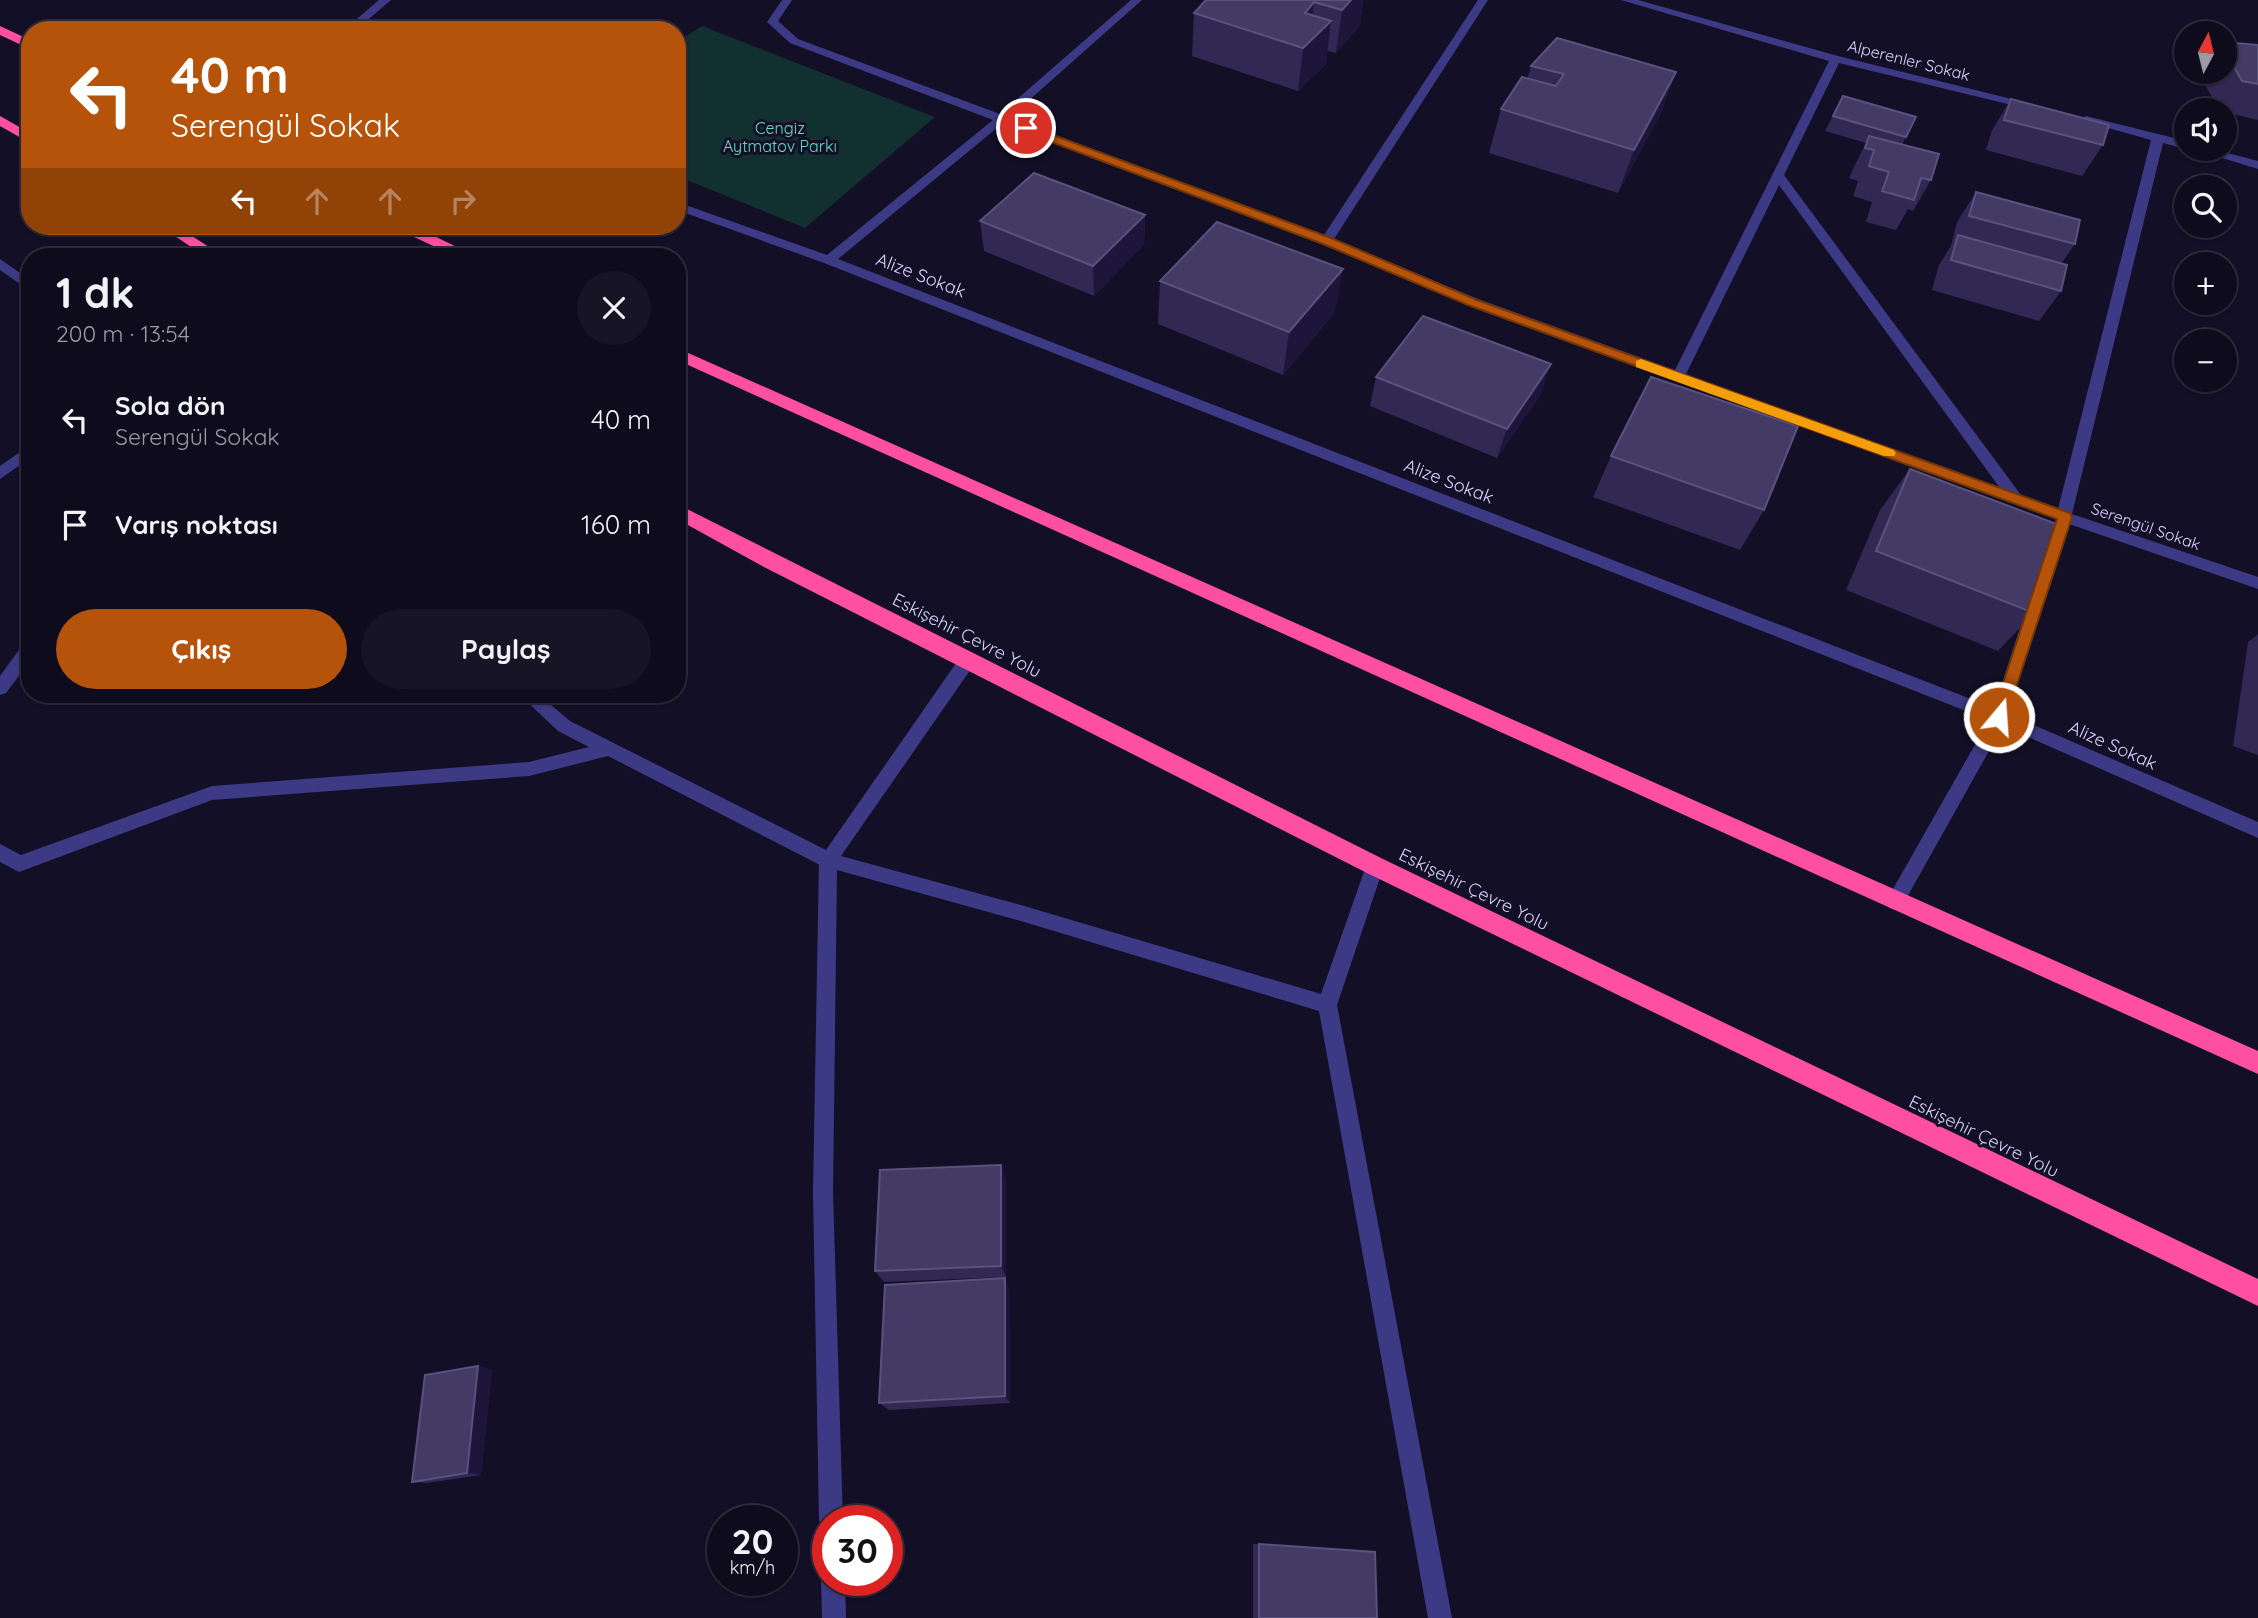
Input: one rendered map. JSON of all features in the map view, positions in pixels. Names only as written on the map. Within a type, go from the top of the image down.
[{"type":"highway","points":[[0,30],[21,40]]},
{"type":"highway","points":[[0,120],[21,133]]},
{"type":"highway","points":[[181,235],[202,248]]},
{"type":"highway","points":[[421,235],[450,248]]},
{"type":"highway","points":[[686,357],[2258,1063]]},
{"type":"highway","name":"Eskişehir Çevre Yolu","points":[[686,516],[771,562],[1375,866],[2258,1293]]},
{"type":"street","points":[[360,21],[386,0]]},
{"type":"street","name":"Serengül Sokak","points":[[787,0],[772,22],[794,41],[1327,241],[1473,302],[2065,517],[2258,583]]},
{"type":"street","name":"Alize Sokak","points":[[1137,0],[1001,119],[829,260],[1999,717],[2258,830]]},
{"type":"street","points":[[1327,241],[1483,0]]},
{"type":"street","name":"Alperenler Sokak","points":[[1626,0],[1835,59],[2050,111]]},
{"type":"street","points":[[1678,377],[1835,59]]},
{"type":"street","points":[[2077,118],[2174,142]]},
{"type":"street","points":[[2057,542],[2158,137]]},
{"type":"street","points":[[2237,159],[2258,165]]},
{"type":"street","points":[[1777,176],[2016,499]]},
{"type":"street","points":[[686,209],[829,260]]},
{"type":"street","points":[[0,263],[21,280]]},
{"type":"street","points":[[0,474],[21,457]]},
{"type":"street","points":[[1895,902],[1999,717],[2044,579]]},
{"type":"street","points":[[0,688],[21,660]]},
{"type":"street","points":[[831,1505],[823,1192],[828,860],[967,661]]},
{"type":"street","points":[[538,703],[565,726],[828,860],[1021,913],[1327,1005]]},
{"type":"street","points":[[0,852],[19,864],[212,793],[529,769],[609,749]]},
{"type":"street","points":[[1375,866],[1327,1005],[1440,1618]]},
{"type":"street","points":[[833,1596],[834,1618]]},
{"type":"green space","name":"Cengiz Aytmatov Parkı","points":[[702,26],[935,117],[805,228],[686,180],[686,36]]},
{"type":"building","points":[[1206,0],[1351,0],[1342,10],[1314,2],[1305,13],[1331,21],[1303,48],[1194,13]]},
{"type":"building","points":[[1557,38],[1676,72],[1634,150],[1501,109],[1522,77],[1556,86],[1564,74],[1531,66]]},
{"type":"building","points":[[2237,43],[2258,45],[2258,84],[2242,81],[2237,72]]},
{"type":"building","points":[[1843,96],[1916,117],[1906,137],[1833,116]]},
{"type":"building","points":[[2011,99],[2109,125],[2103,145],[2004,120]]},
{"type":"building","points":[[1869,136],[1939,154],[1931,180],[1921,178],[1914,200],[1882,191],[1889,172],[1869,166],[1874,150],[1865,148]]},
{"type":"building","points":[[1034,173],[1145,215],[1093,266],[980,221]]},
{"type":"building","points":[[1976,192],[2080,220],[2075,244],[1969,216]]},
{"type":"building","points":[[1217,222],[1343,269],[1289,332],[1160,281]]},
{"type":"building","points":[[1958,235],[2067,265],[2061,291],[1951,260]]},
{"type":"building","points":[[1423,316],[1551,364],[1507,429],[1376,377]]},
{"type":"building","points":[[1651,377],[1798,426],[1764,510],[1611,456]]},
{"type":"building","points":[[1910,469],[2062,526],[2034,613],[1876,551]]},
{"type":"building","points":[[1001,1165],[1001,1266],[875,1271],[880,1170]]},
{"type":"building","points":[[1005,1278],[1005,1396],[879,1403],[885,1285]]},
{"type":"building","points":[[478,1366],[467,1473],[412,1482],[425,1375]]},
{"type":"building","points":[[1259,1544],[1375,1552],[1377,1618],[1259,1618]]},
{"type":"slow traffic","points":[[1641,364],[1889,453]]},
{"type":"route","points":[[1026,128],[1327,241],[1473,302],[2065,517],[1999,717]]}]
